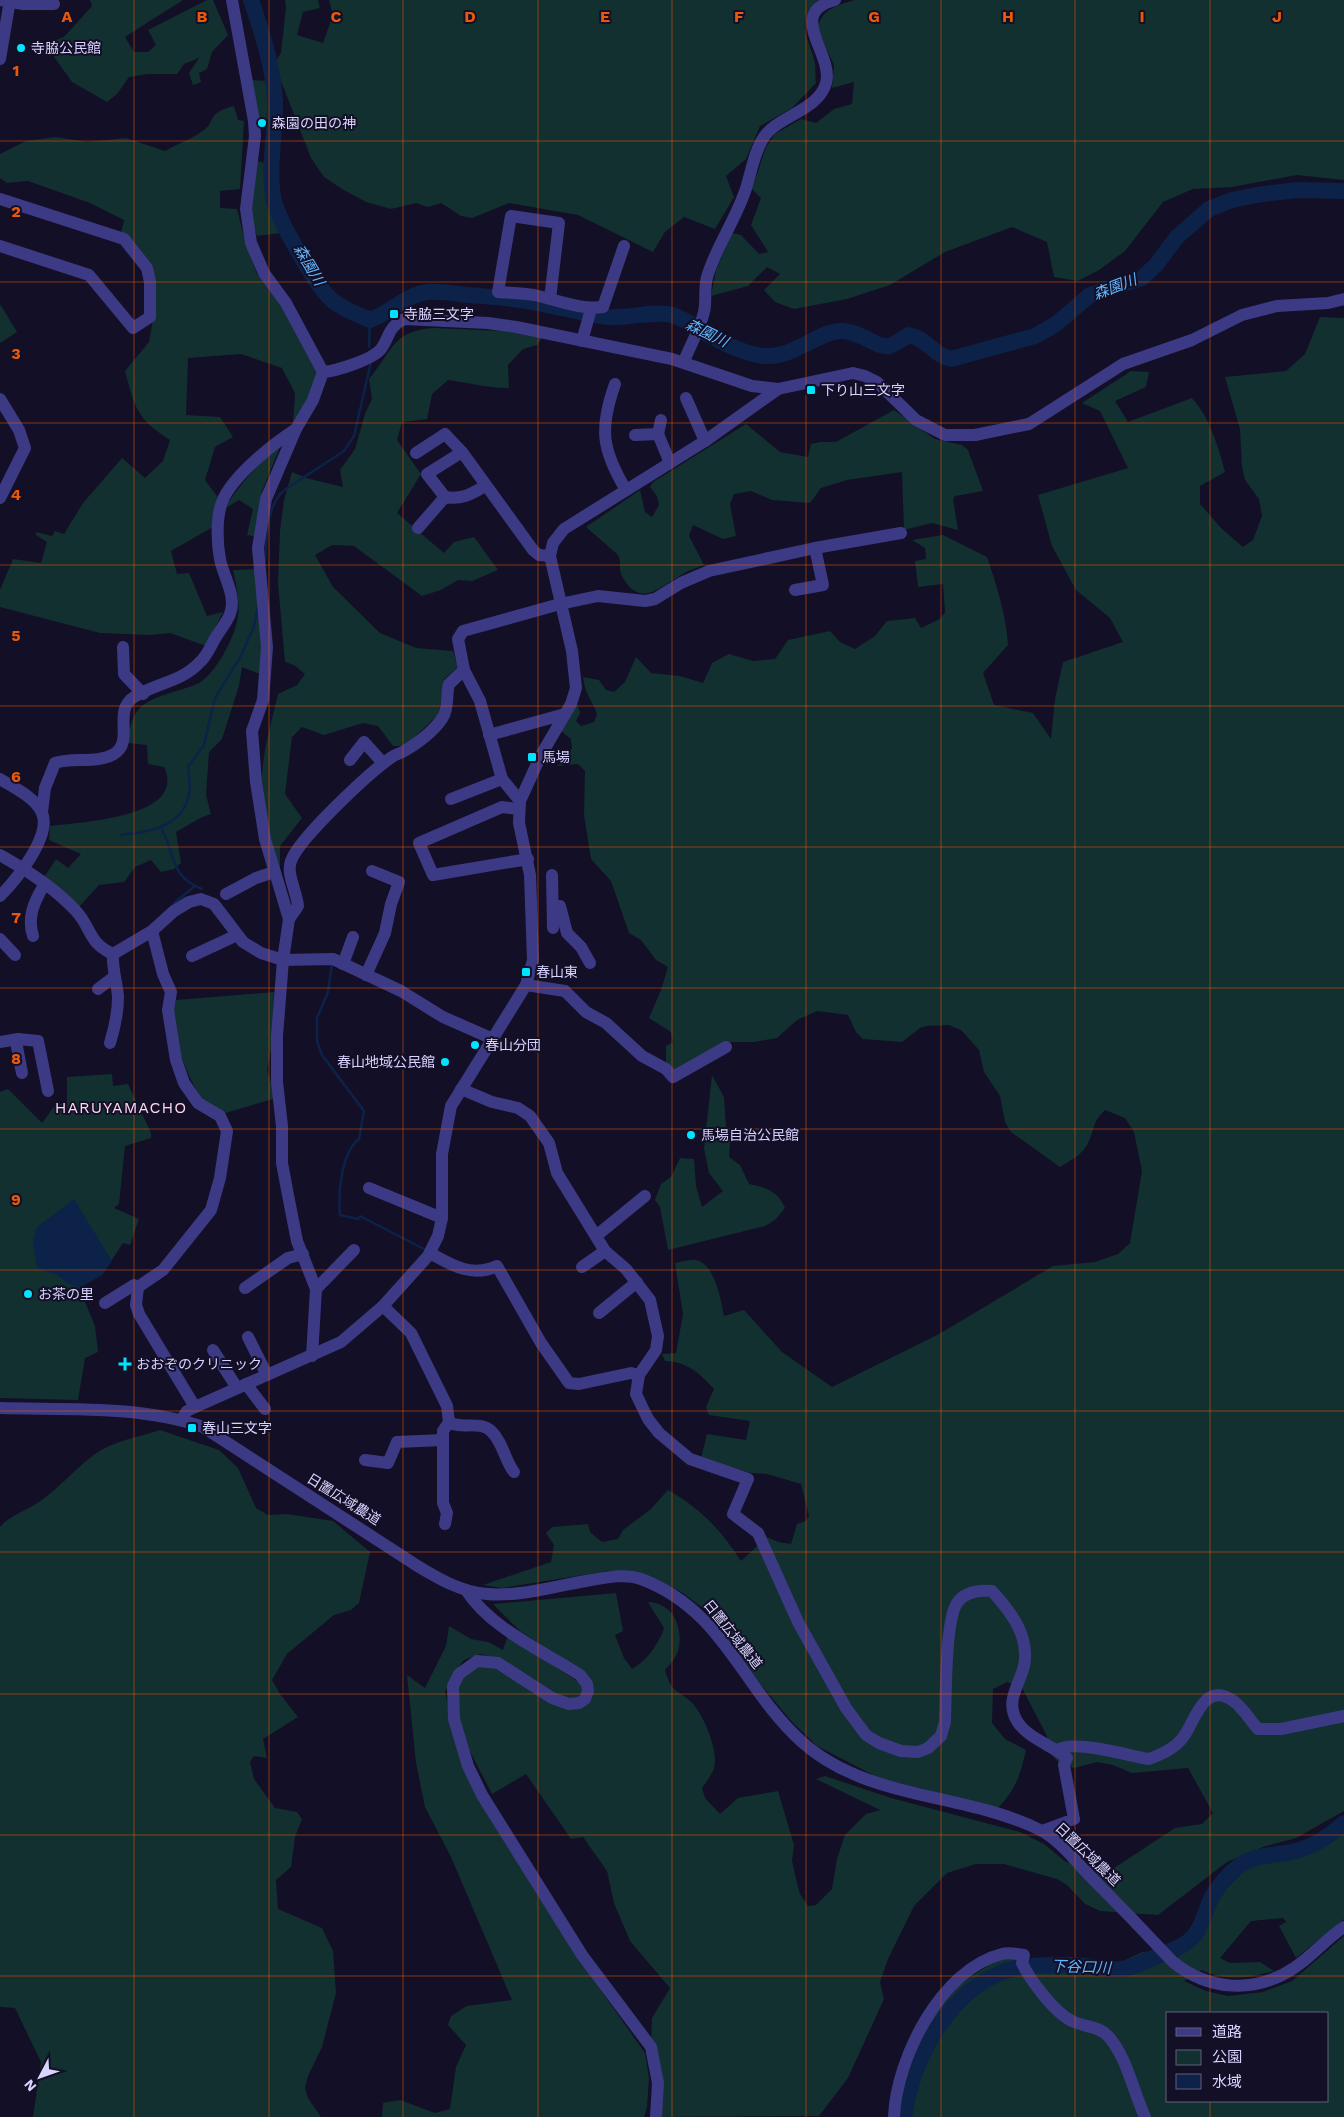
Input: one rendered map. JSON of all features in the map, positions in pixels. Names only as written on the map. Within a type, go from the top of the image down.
[{"type":"street","points":[[232,0],[254,121],[255,136],[246,209],[251,243],[264,273],[286,304],[323,372],[313,400],[296,428],[266,499],[258,548],[267,647],[262,700],[252,731],[257,788],[265,839],[289,918],[283,960],[277,1036],[277,1082],[282,1126],[282,1163],[298,1241],[316,1289],[312,1356]]},
{"type":"street","points":[[684,362],[704,311],[707,275],[744,194],[764,136],[778,123],[796,115],[826,85],[828,72],[823,54],[813,36],[811,27],[817,9],[824,3],[835,0]]},
{"type":"street","points":[[0,59],[6,1],[54,4]]},
{"type":"street","points":[[0,199],[124,239],[147,268],[150,282],[150,318],[133,328],[89,275],[0,246]]},
{"type":"street","points":[[550,299],[560,223],[511,216],[498,292],[533,295],[550,299],[589,314],[603,307],[624,246]]},
{"type":"street","points":[[323,372],[334,371],[380,350],[394,325],[404,320],[488,323],[684,362],[752,386],[778,390],[853,373],[878,382],[916,420],[945,435],[975,435],[1029,424],[1122,364],[1192,340],[1242,315],[1277,306],[1328,303],[1344,299]]},
{"type":"street","points":[[582,341],[589,314]]},
{"type":"street","points":[[615,384],[606,410],[605,443],[612,467],[626,490]]},
{"type":"street","points":[[181,1420],[187,1411],[195,1407],[341,1342],[383,1306],[430,1253],[438,1236],[442,1218],[441,1171],[444,1135],[451,1106],[526,985],[532,960],[528,859],[519,823],[519,805],[540,755],[571,704],[576,688],[572,651],[550,556],[553,543],[564,529],[705,441],[778,390]]},
{"type":"street","points":[[0,398],[19,430],[24,448],[0,498]]},
{"type":"street","points":[[686,398],[705,441]]},
{"type":"street","points":[[661,420],[658,434],[670,463]]},
{"type":"street","points":[[0,896],[23,868],[42,837],[44,825],[42,812],[45,788],[55,763],[102,758],[116,752],[124,741],[124,712],[127,704],[143,694],[190,672],[202,661],[230,613],[232,598],[220,559],[218,528],[221,503],[231,487],[254,462],[272,445],[296,428]]},
{"type":"street","points":[[416,454],[445,434],[462,452],[533,550],[539,555],[550,556]]},
{"type":"street","points":[[635,435],[658,434]]},
{"type":"street","points":[[462,452],[427,474],[445,497],[465,498],[485,486]]},
{"type":"street","points":[[418,528],[445,497]]},
{"type":"street","points":[[519,805],[502,779],[480,701],[464,670],[458,639],[463,631],[560,604],[598,596],[645,601],[655,599],[681,583],[709,571],[815,548],[901,534]]},
{"type":"street","points":[[795,590],[823,585],[815,548]]},
{"type":"street","points":[[123,647],[124,674],[143,694]]},
{"type":"street","points":[[289,918],[296,912],[298,906],[290,869],[290,862],[298,849],[317,826],[383,763],[418,742],[444,717],[449,684],[464,670]]},
{"type":"street","points":[[489,735],[565,714]]},
{"type":"street","points":[[350,760],[364,742],[383,763]]},
{"type":"street","points":[[0,779],[36,804],[42,812]]},
{"type":"street","points":[[451,800],[502,779]]},
{"type":"street","points":[[519,805],[502,807],[419,842],[433,875],[528,859]]},
{"type":"street","points":[[0,855],[23,868],[77,912],[96,944],[113,954]]},
{"type":"street","points":[[366,975],[385,933],[391,904],[399,882],[372,871]]},
{"type":"street","points":[[226,894],[256,878],[274,872]]},
{"type":"street","points":[[552,875],[559,928]]},
{"type":"street","points":[[33,936],[29,922],[35,900],[44,885]]},
{"type":"street","points":[[113,954],[152,931],[174,911],[189,902],[201,899],[214,904],[243,942],[261,953],[283,960],[333,959],[401,991],[443,1017],[493,1039]]},
{"type":"street","points":[[559,928],[560,906]]},
{"type":"street","points":[[530,931],[559,928],[581,947],[590,963]]},
{"type":"street","points":[[152,931],[162,974],[171,992],[168,1010],[176,1060],[184,1083],[198,1103],[220,1116],[226,1130],[220,1178],[211,1210],[163,1270],[138,1288],[136,1305],[139,1314],[195,1407]]},
{"type":"street","points":[[192,956],[237,935]]},
{"type":"street","points":[[343,964],[354,938]]},
{"type":"street","points":[[0,940],[15,955]]},
{"type":"street","points":[[110,1044],[118,997],[114,977],[113,954]]},
{"type":"street","points":[[98,989],[114,977]]},
{"type":"street","points":[[526,985],[566,991],[586,1012],[606,1023],[642,1056],[666,1069],[673,1077],[726,1047]]},
{"type":"street","points":[[0,1042],[18,1039],[38,1041],[48,1091]]},
{"type":"street","points":[[18,1039],[17,1047],[22,1073]]},
{"type":"street","points":[[460,1089],[492,1102],[518,1108],[530,1116],[549,1143],[557,1173],[605,1250],[637,1282],[650,1300],[658,1336],[656,1350],[639,1375],[636,1394],[640,1405],[659,1433],[690,1459],[748,1479],[733,1514],[758,1533],[798,1622],[846,1708],[866,1735],[879,1743],[901,1751],[918,1752],[928,1748],[941,1736],[945,1722],[950,1629],[958,1603],[971,1592],[992,1591],[1009,1610],[1023,1636],[1024,1666],[1012,1701],[1014,1714],[1018,1723],[1067,1758],[1064,1765],[1074,1819],[1042,1831]]},
{"type":"street","points":[[369,1188],[442,1218]]},
{"type":"street","points":[[596,1236],[645,1196]]},
{"type":"street","points":[[316,1289],[354,1250]]},
{"type":"street","points":[[582,1267],[605,1250]]},
{"type":"street","points":[[430,1253],[464,1270],[478,1272],[497,1266],[541,1343],[568,1383],[579,1384],[631,1373],[639,1375]]},
{"type":"street","points":[[245,1288],[288,1258],[303,1254]]},
{"type":"street","points":[[599,1313],[637,1282]]},
{"type":"street","points":[[105,1303],[134,1285],[138,1288]]},
{"type":"street","points":[[383,1306],[411,1333],[447,1406],[449,1422],[443,1431],[443,1503],[447,1512],[445,1524]]},
{"type":"street","points":[[248,1337],[267,1375]]},
{"type":"street","points":[[213,1350],[242,1386],[265,1409]]},
{"type":"street","name":"日置広域農道","points":[[0,1408],[145,1413],[181,1420],[203,1427],[416,1564],[444,1581],[466,1590],[487,1594],[517,1593],[618,1576],[637,1578],[656,1585],[690,1606],[702,1617],[723,1640],[781,1718],[802,1741],[822,1757],[850,1774],[1007,1817],[1042,1831],[1056,1842],[1173,1962],[1183,1970],[1204,1980],[1227,1986],[1243,1987],[1275,1979],[1295,1968],[1344,1927]]},
{"type":"street","points":[[449,1422],[455,1426],[478,1426],[490,1430],[507,1456],[514,1472]]},
{"type":"street","points":[[365,1460],[388,1463],[397,1442],[443,1440]]},
{"type":"street","points":[[466,1590],[483,1610],[515,1635],[580,1675],[587,1684],[588,1691],[585,1699],[578,1704],[569,1704],[552,1698],[498,1663],[477,1662],[459,1674],[453,1686],[454,1719],[468,1766],[482,1795],[582,1955],[651,2047],[658,2083],[656,2117]]},
{"type":"street","points":[[1057,1750],[1063,1746],[1078,1745],[1149,1760],[1176,1745],[1184,1736],[1197,1710],[1210,1698],[1217,1695],[1232,1700],[1258,1729],[1281,1729],[1344,1716]]},
{"type":"street","points":[[894,2117],[895,2098],[904,2064],[915,2036],[934,2008],[963,1974],[990,1957],[1004,1953],[1024,1955],[1022,1963],[1029,1977],[1064,2015],[1072,2021],[1107,2034],[1118,2051],[1145,2117]]},
{"type":"green space","points":[[90,0],[183,0],[125,37],[134,52],[148,52],[156,45],[148,30],[207,0],[213,0],[228,35],[212,52],[207,69],[199,73],[201,82],[193,85],[189,73],[199,58],[184,64],[177,74],[148,74],[129,77],[117,94],[107,102],[72,82],[45,44],[64,37],[92,6]]},
{"type":"green space","points":[[285,0],[318,0],[320,8],[303,12],[297,35],[323,43],[333,15],[329,0],[818,0],[811,8],[805,22],[806,35],[815,62],[816,83],[792,108],[760,126],[746,159],[726,176],[734,197],[715,229],[684,217],[665,232],[653,252],[578,215],[509,203],[472,218],[461,216],[441,203],[428,207],[416,203],[391,209],[366,202],[324,177],[311,158],[274,63],[281,53],[286,7]]},
{"type":"green space","points":[[855,0],[1344,0],[1344,180],[1297,175],[1232,187],[1193,189],[1163,202],[1125,251],[1099,270],[1078,281],[1054,277],[1047,242],[1012,227],[945,252],[890,285],[847,299],[794,309],[775,302],[764,290],[780,274],[767,267],[748,286],[711,296],[716,270],[732,233],[741,235],[759,254],[768,252],[751,225],[761,198],[752,189],[766,147],[775,134],[801,119],[816,123],[834,109],[852,104],[854,82],[832,88],[834,65],[817,29],[822,16],[826,12],[836,6]]},
{"type":"green space","points":[[251,80],[268,81],[271,120],[259,119]]},
{"type":"green space","points":[[234,106],[238,120],[244,121],[240,189],[220,191],[220,208],[237,209],[246,245],[257,274],[291,314],[318,372],[310,395],[293,423],[295,393],[282,368],[241,354],[188,358],[186,415],[220,417],[233,437],[215,447],[205,480],[217,496],[213,527],[171,551],[177,574],[189,573],[207,616],[223,612],[206,646],[170,633],[150,635],[100,633],[0,607],[0,590],[13,559],[41,563],[47,542],[36,535],[36,532],[52,536],[55,531],[64,534],[83,503],[122,458],[145,478],[163,461],[170,440],[150,425],[138,411],[125,371],[149,342],[153,319],[151,268],[121,233],[124,220],[90,203],[28,181],[7,183],[0,178],[0,154],[26,141],[56,137],[87,142],[126,138],[165,151],[206,129],[215,115]]},
{"type":"green space","points":[[257,161],[269,164],[270,204],[281,233],[257,236],[254,227],[251,198]]},
{"type":"green space","points":[[0,304],[17,332],[0,343]]},
{"type":"green space","points":[[1320,317],[1344,318],[1344,1811],[1296,1838],[1263,1847],[1227,1862],[1158,1915],[1100,1911],[1085,1904],[1067,1885],[1057,1879],[1004,1864],[976,1864],[947,1873],[914,1906],[888,1959],[880,1982],[884,1999],[848,2078],[819,2116],[658,2117],[651,2040],[652,2018],[670,1988],[630,1941],[614,1903],[607,1871],[583,1837],[571,1839],[526,1774],[492,1794],[462,1736],[459,1720],[459,1682],[475,1666],[497,1666],[565,1708],[592,1693],[573,1666],[520,1631],[493,1604],[616,1593],[623,1631],[615,1635],[624,1658],[632,1669],[652,1651],[664,1628],[648,1602],[665,1607],[676,1620],[680,1636],[677,1654],[665,1670],[667,1677],[674,1689],[695,1706],[705,1723],[712,1742],[715,1761],[714,1768],[702,1788],[705,1798],[720,1814],[738,1798],[778,1791],[794,1845],[792,1861],[797,1883],[800,1894],[808,1906],[816,1905],[832,1889],[837,1859],[845,1835],[866,1814],[880,1810],[816,1779],[825,1776],[891,1798],[1020,1832],[1044,1844],[1066,1862],[1095,1867],[1114,1868],[1175,1828],[1202,1824],[1213,1813],[1188,1768],[1132,1773],[1113,1765],[1097,1762],[1074,1768],[1059,1763],[1052,1755],[1046,1734],[1022,1688],[1007,1682],[993,1689],[992,1723],[1005,1739],[1026,1750],[1016,1782],[1009,1795],[997,1809],[879,1778],[817,1746],[793,1723],[757,1680],[709,1613],[683,1593],[660,1581],[638,1572],[608,1571],[502,1588],[483,1585],[551,1562],[554,1545],[546,1533],[552,1527],[588,1524],[590,1532],[602,1542],[618,1539],[623,1530],[651,1509],[668,1490],[700,1512],[726,1539],[741,1561],[767,1537],[778,1542],[791,1544],[797,1524],[806,1521],[809,1516],[801,1484],[767,1474],[751,1473],[701,1458],[707,1434],[746,1440],[750,1421],[709,1415],[706,1407],[714,1389],[687,1366],[665,1361],[662,1354],[676,1353],[683,1314],[675,1263],[696,1260],[703,1263],[708,1268],[716,1284],[724,1316],[744,1310],[782,1352],[832,1387],[939,1334],[1053,1266],[1095,1262],[1118,1254],[1130,1243],[1142,1171],[1134,1132],[1125,1118],[1105,1110],[1096,1121],[1084,1150],[1060,1167],[1011,1132],[1005,1122],[1000,1096],[984,1072],[979,1050],[961,1030],[949,1025],[920,1028],[902,1042],[863,1039],[856,1032],[848,1015],[817,1011],[797,1020],[777,1038],[754,1042],[725,1042],[673,1073],[666,1063],[666,1046],[673,1042],[671,1032],[649,1018],[668,967],[656,960],[641,940],[629,933],[611,881],[591,859],[584,815],[585,771],[578,764],[558,766],[572,749],[571,739],[561,731],[574,707],[578,706],[580,713],[576,721],[581,726],[594,722],[597,714],[587,693],[583,677],[599,680],[606,690],[614,692],[625,682],[636,657],[651,673],[680,676],[703,683],[712,663],[729,654],[753,661],[775,659],[788,640],[830,631],[840,642],[855,649],[875,636],[887,621],[915,618],[921,628],[940,619],[945,612],[943,584],[918,587],[915,561],[926,559],[925,548],[912,540],[943,535],[987,557],[998,590],[1008,645],[983,673],[994,705],[1033,713],[1051,739],[1055,699],[1063,662],[1123,642],[1110,618],[1076,590],[1052,546],[1038,495],[1128,468],[1100,411],[1082,403],[1131,371],[1149,372],[1146,387],[1115,401],[1128,422],[1192,398],[1209,423],[1225,472],[1200,486],[1200,504],[1221,528],[1243,547],[1253,540],[1262,516],[1259,499],[1245,480],[1242,467],[1240,429],[1225,377],[1286,371],[1305,354]]},
{"type":"green space","points":[[435,328],[503,331],[542,338],[537,345],[523,349],[508,365],[509,388],[448,380],[432,394],[427,419],[402,422],[397,440],[421,474],[397,513],[444,553],[454,542],[474,537],[498,570],[472,581],[458,580],[441,590],[422,596],[354,546],[332,545],[315,555],[333,587],[380,633],[416,648],[453,651],[458,667],[444,679],[439,714],[405,746],[393,746],[378,726],[363,723],[324,735],[302,727],[292,737],[285,794],[302,818],[280,846],[280,869],[267,824],[262,777],[266,746],[278,694],[297,685],[305,674],[294,665],[285,662],[278,583],[280,531],[284,500],[292,472],[306,478],[343,487],[340,470],[355,449],[365,414],[372,399],[369,379],[395,343],[402,337],[421,330]]},
{"type":"green space","points":[[894,410],[935,439],[962,445],[968,450],[983,491],[955,496],[953,499],[958,530],[932,523],[904,530],[902,472],[847,480],[821,488],[810,503],[772,500],[751,491],[734,494],[730,504],[736,536],[723,539],[693,525],[689,536],[704,565],[685,573],[659,589],[643,593],[636,592],[629,586],[622,576],[618,555],[586,527],[640,490],[645,512],[652,517],[659,505],[657,496],[650,487],[653,482],[746,424],[780,452],[808,457],[811,444],[836,442]]},
{"type":"green space","points":[[280,447],[262,491],[257,537],[247,535],[253,509],[239,500],[224,509],[249,475]]},
{"type":"green space","points":[[257,569],[267,677],[242,667],[239,686],[222,739],[209,752],[206,795],[211,814],[176,832],[181,863],[174,869],[161,872],[151,860],[135,867],[124,882],[99,885],[79,907],[43,879],[56,859],[68,868],[81,854],[49,840],[50,826],[106,819],[127,814],[146,807],[161,797],[167,784],[164,767],[148,764],[147,745],[127,743],[134,717],[138,710],[150,701],[197,684],[211,673],[229,644],[238,616],[233,570]]},
{"type":"green space","points":[[274,992],[271,1049],[267,1070],[273,1090],[273,1099],[222,1114],[204,1101],[185,1066],[173,1022],[173,1010],[176,1000]]},
{"type":"green space","points":[[112,1074],[113,1086],[128,1084],[151,1133],[151,1138],[125,1146],[119,1204],[114,1208],[139,1219],[130,1245],[123,1243],[102,1275],[79,1288],[95,1326],[98,1352],[85,1358],[78,1400],[0,1398],[0,1092],[8,1089],[42,1123],[56,1104],[67,1104],[67,1077]]},
{"type":"green space","points":[[712,1075],[724,1097],[726,1127],[739,1133],[730,1143],[729,1157],[740,1165],[749,1184],[771,1191],[779,1198],[785,1208],[775,1220],[765,1226],[668,1250],[660,1207],[655,1200],[661,1184],[671,1177],[680,1158],[694,1159],[696,1186],[702,1207],[723,1191],[709,1173],[704,1148]]},
{"type":"green space","points":[[160,1430],[219,1450],[238,1468],[256,1508],[268,1515],[287,1514],[333,1521],[370,1552],[359,1603],[351,1610],[334,1615],[287,1654],[272,1680],[280,1694],[298,1717],[263,1739],[267,1758],[254,1756],[250,1762],[254,1779],[275,1808],[297,1812],[302,1819],[295,1837],[291,1867],[276,1880],[278,1909],[322,1928],[333,1951],[336,1993],[322,2047],[308,2076],[305,2088],[308,2098],[321,2117],[33,2117],[41,2062],[15,2008],[0,2007],[0,1527],[8,1519],[46,1497],[95,1454],[118,1443]]},
{"type":"green space","points":[[449,1626],[471,1639],[488,1642],[503,1650],[508,1635],[583,1685],[582,1693],[575,1699],[553,1693],[496,1658],[480,1654],[464,1660],[454,1673],[445,1692],[461,1760],[576,1955],[645,2053],[649,2078],[647,2107],[644,2117],[382,2117],[383,2103],[400,2100],[435,2113],[450,2109],[456,2067],[466,2045],[448,2025],[451,2016],[467,2006],[512,2000],[451,1857],[425,1807],[416,1763],[407,1675],[425,1688],[446,1646]]},
{"type":"green space","points":[[1344,1829],[1344,1919],[1296,1958],[1279,1926],[1286,1922],[1283,1918],[1251,1921],[1220,1958],[1230,1963],[1260,1962],[1274,1971],[1238,1978],[1220,1976],[1201,1970],[1184,1981],[1206,1991],[1228,1996],[1263,1992],[1292,1981],[1344,1936],[1344,2117],[898,2117],[898,2102],[917,2042],[958,1986],[992,1963],[1006,1958],[1034,1962],[1119,1963],[1142,1952],[1179,1953],[1198,1938],[1223,1892],[1249,1866],[1269,1860],[1296,1859],[1320,1847]]},
{"type":"water","points":[[74,1199],[112,1261],[102,1275],[78,1288],[57,1275],[37,1268],[33,1241],[37,1227]]},
{"type":"waterway","name":"森園川","points":[[251,0],[266,49],[274,87],[275,112],[271,172],[273,196],[276,206],[289,235],[307,267],[326,293],[342,307],[370,320],[420,293],[443,292],[520,300],[608,317],[657,313],[672,315],[729,345],[765,356],[785,353],[832,332],[847,331],[885,346],[892,345],[909,335],[916,337],[940,354],[951,359],[1035,336],[1056,324],[1090,295],[1142,278],[1156,265],[1177,237],[1209,209],[1232,200],[1256,195],[1297,190],[1344,191]]},
{"type":"waterway","points":[[369,347],[370,320]]},
{"type":"waterway","points":[[265,561],[268,524],[277,498],[283,491],[344,451],[354,436],[371,362]]},
{"type":"waterway","points":[[121,835],[143,832],[163,826],[180,814],[186,805],[190,788],[188,767],[204,745],[215,698],[241,656],[254,626],[258,607]]},
{"type":"waterway","points":[[161,828],[178,871],[191,884],[202,889]]},
{"type":"waterway","points":[[174,903],[195,886]]},
{"type":"waterway","points":[[332,964],[328,992],[317,1018],[317,1041],[322,1055],[364,1111],[359,1139],[348,1154],[342,1174],[340,1215],[358,1219],[360,1216],[424,1249]]},
{"type":"waterway","name":"下谷口川","points":[[904,2117],[916,2070],[926,2047],[939,2025],[973,1989],[993,1976],[1016,1968],[1037,1965],[1073,1965],[1122,1969],[1129,1968],[1175,1949],[1187,1942],[1196,1933],[1213,1895],[1235,1869],[1257,1857],[1302,1849],[1327,1836],[1344,1823]]},
{"type":"place","name":"寺脇公民館","points":[[21,48]]},
{"type":"place","name":"森園の田の神","points":[[262,123]]},
{"type":"place","name":"寺脇三文字","points":[[394,314]]},
{"type":"place","name":"下り山三文字","points":[[811,390]]},
{"type":"place","name":"馬場","points":[[532,757]]},
{"type":"place","name":"春山東","points":[[526,972]]},
{"type":"place","name":"春山分団","points":[[475,1045]]},
{"type":"place","name":"春山地域公民館","points":[[445,1062]]},
{"type":"place","name":"馬場自治公民館","points":[[691,1135]]},
{"type":"place","name":"お茶の里","points":[[28,1294]]},
{"type":"place","name":"おおぞのクリニック","points":[[125,1364]]},
{"type":"place","name":"春山三文字","points":[[192,1428]]},
{"type":"district","name":"HARUYAMACHO","points":[[121,1107]]}]
